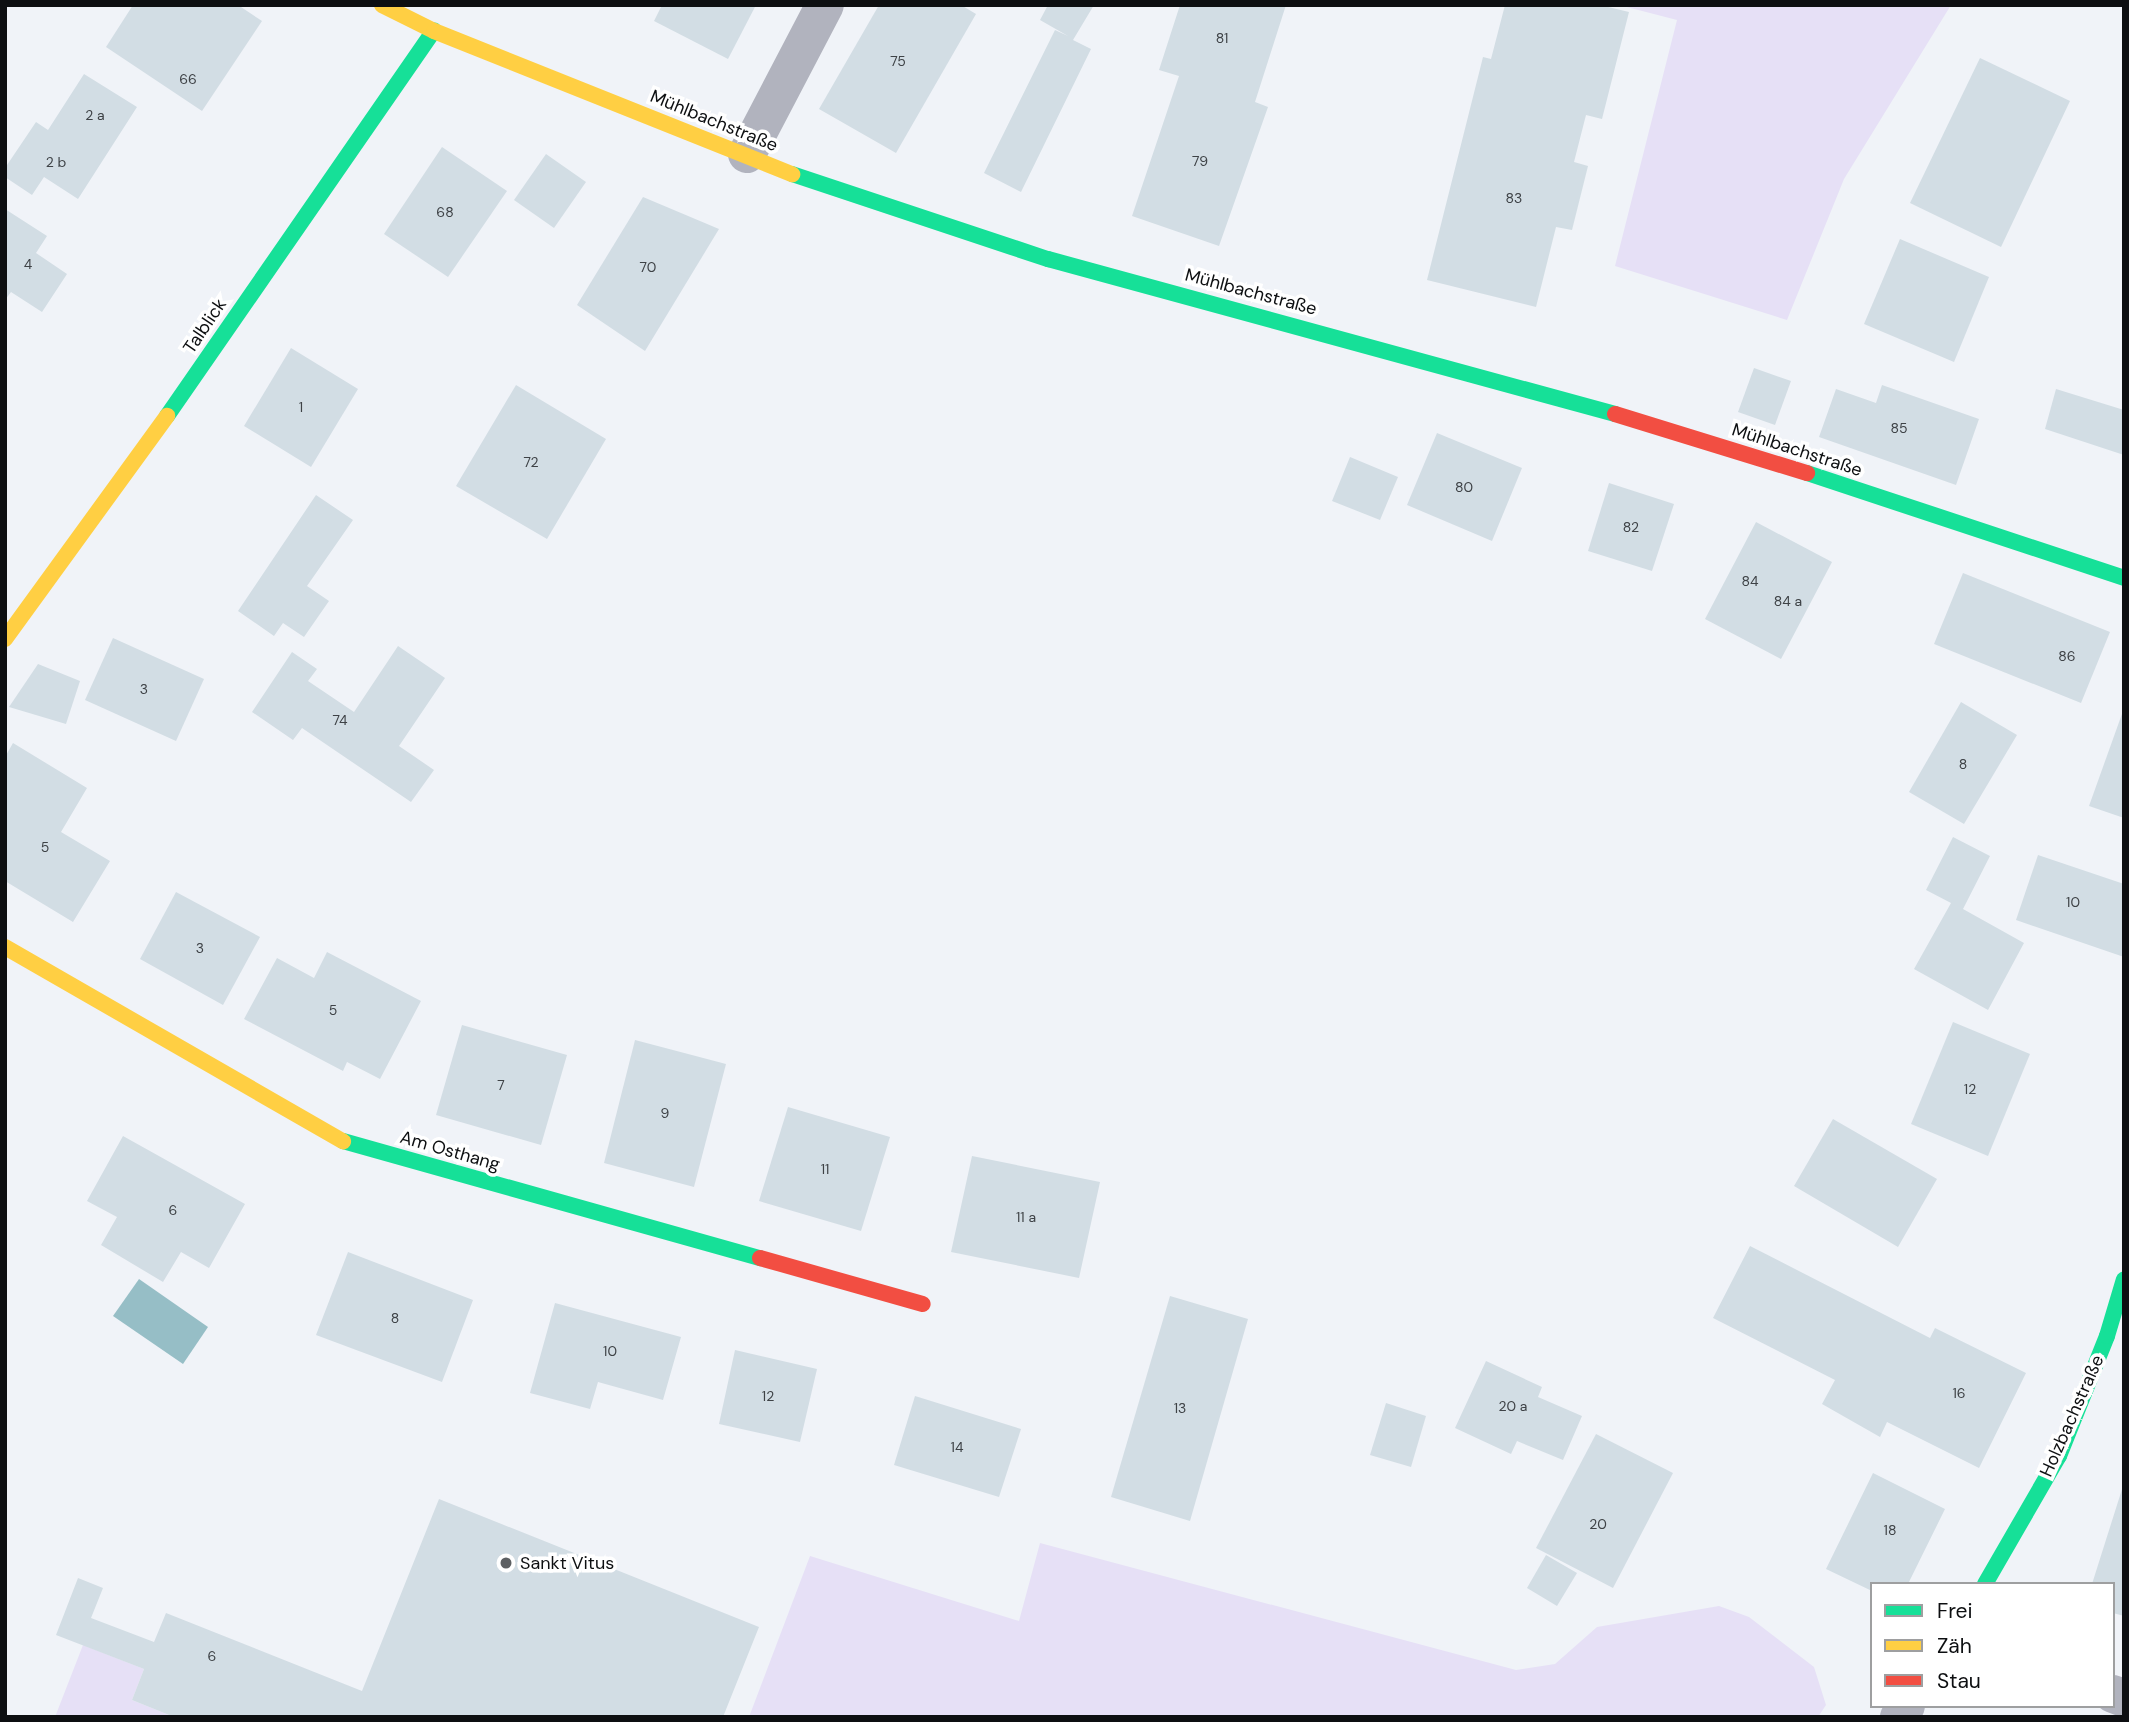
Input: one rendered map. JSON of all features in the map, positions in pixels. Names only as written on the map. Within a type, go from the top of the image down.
[{"type":"street","name":"Mühlbachstraße","points":[[382,5],[434,32],[747,153],[842,194],[976,237],[1596,408],[2124,578]]},
{"type":"street","points":[[747,153],[825,5]]},
{"type":"street","name":"Talblick","points":[[5,639],[149,442],[434,32]]},
{"type":"street","name":"Am Osthang","points":[[5,947],[345,1142],[923,1304]]},
{"type":"street","name":"Holzbachstraße","points":[[1986,1582],[2059,1456],[2108,1336],[2124,1279]]},
{"type":"shaded area","points":[[1619,5],[1951,5],[1844,179],[1787,320],[1615,266],[1677,20]]},
{"type":"shaded area","points":[[1040,1543],[1516,1670],[1555,1664],[1597,1627],[1719,1606],[1749,1617],[1814,1667],[1826,1705],[1818,1717],[749,1717],[810,1556],[1019,1621]]},
{"type":"shaded area","points":[[83,1645],[144,1669],[132,1700],[174,1717],[55,1717]]},
{"type":"water","points":[[139,1279],[208,1327],[183,1364],[113,1316]]},
{"type":"building","points":[[133,5],[238,5],[262,21],[202,111],[106,47]]},
{"type":"building","points":[[662,5],[756,5],[728,59],[654,21]]},
{"type":"building","points":[[879,5],[961,5],[976,14],[896,153],[819,109]]},
{"type":"building","points":[[1048,5],[1094,5],[1073,40],[1091,49],[1021,192],[984,173],[1055,30],[1068,36],[1040,20]]},
{"type":"building","points":[[1180,5],[1286,5],[1255,102],[1268,107],[1219,246],[1132,216],[1179,76],[1159,70]]},
{"type":"building","points":[[1505,5],[1600,5],[1629,12],[1602,119],[1586,115],[1574,162],[1588,166],[1572,230],[1556,227],[1536,307],[1427,280],[1483,57],[1491,59]]},
{"type":"building","points":[[1980,58],[2070,101],[2001,247],[1910,203]]},
{"type":"building","points":[[84,74],[137,107],[78,199],[44,177],[32,195],[5,177],[5,168],[36,122],[48,130]]},
{"type":"building","points":[[442,147],[507,191],[448,277],[384,234]]},
{"type":"building","points":[[546,154],[586,182],[554,228],[514,200]]},
{"type":"building","points":[[643,197],[719,229],[645,351],[577,305]]},
{"type":"building","points":[[5,209],[47,236],[36,253],[67,274],[42,312],[11,292],[5,300]]},
{"type":"building","points":[[1900,239],[1989,277],[1954,362],[1864,324]]},
{"type":"building","points":[[291,348],[358,389],[311,467],[244,426]]},
{"type":"building","points":[[1754,368],[1791,381],[1775,425],[1738,412]]},
{"type":"building","points":[[516,385],[606,439],[547,539],[456,486]]},
{"type":"building","points":[[1882,385],[1979,419],[1956,485],[1819,437],[1836,389],[1876,403]]},
{"type":"building","points":[[2056,389],[2124,410],[2124,455],[2045,429]]},
{"type":"building","points":[[1437,433],[1522,468],[1492,541],[1407,505]]},
{"type":"building","points":[[1350,457],[1398,477],[1380,520],[1332,501]]},
{"type":"building","points":[[1609,483],[1674,504],[1652,571],[1588,551]]},
{"type":"building","points":[[316,495],[353,520],[307,586],[329,601],[304,637],[283,623],[274,636],[238,611]]},
{"type":"building","points":[[1756,522],[1832,562],[1781,659],[1705,619]]},
{"type":"building","points":[[1963,573],[2110,632],[2081,703],[1934,644]]},
{"type":"building","points":[[113,638],[204,679],[176,741],[85,700]]},
{"type":"building","points":[[398,646],[445,678],[399,746],[434,770],[411,802],[302,728],[293,740],[252,712],[292,652],[317,669],[308,681],[354,712]]},
{"type":"building","points":[[38,664],[80,681],[66,724],[9,707]]},
{"type":"building","points":[[1961,702],[2017,735],[1964,824],[1909,792]]},
{"type":"building","points":[[2124,711],[2124,818],[2089,806]]},
{"type":"building","points":[[13,743],[87,788],[61,832],[110,861],[73,922],[5,881],[5,757]]},
{"type":"building","points":[[1953,837],[1990,856],[1963,909],[2024,943],[1988,1010],[1914,969],[1951,903],[1926,890]]},
{"type":"building","points":[[2038,855],[2124,884],[2124,957],[2016,920]]},
{"type":"building","points":[[176,892],[260,937],[223,1005],[140,959]]},
{"type":"building","points":[[327,952],[421,1001],[380,1079],[347,1062],[343,1071],[244,1019],[277,958],[314,978]]},
{"type":"building","points":[[1953,1022],[2030,1054],[1988,1156],[1911,1124]]},
{"type":"building","points":[[462,1025],[567,1055],[541,1145],[436,1115]]},
{"type":"building","points":[[635,1040],[726,1064],[694,1187],[604,1163]]},
{"type":"building","points":[[788,1107],[890,1137],[861,1231],[759,1201]]},
{"type":"building","points":[[1833,1119],[1937,1179],[1898,1247],[1794,1186]]},
{"type":"building","points":[[123,1136],[245,1204],[209,1268],[181,1252],[163,1282],[101,1245],[117,1217],[87,1201]]},
{"type":"building","points":[[972,1156],[1100,1182],[1079,1278],[951,1252]]},
{"type":"building","points":[[1750,1246],[1930,1338],[1935,1328],[2026,1373],[1979,1468],[1887,1422],[1880,1437],[1822,1404],[1835,1380],[1713,1318]]},
{"type":"building","points":[[348,1252],[473,1300],[442,1382],[316,1335]]},
{"type":"building","points":[[1170,1296],[1248,1319],[1190,1521],[1111,1497]]},
{"type":"building","points":[[555,1303],[681,1337],[663,1400],[598,1382],[590,1409],[530,1393]]},
{"type":"building","points":[[735,1350],[817,1369],[800,1442],[719,1424]]},
{"type":"building","points":[[1486,1361],[1542,1387],[1538,1397],[1582,1416],[1563,1460],[1517,1441],[1511,1454],[1455,1428]]},
{"type":"building","points":[[915,1396],[1021,1429],[999,1497],[894,1465]]},
{"type":"building","points":[[1386,1403],[1426,1416],[1411,1467],[1370,1455]]},
{"type":"building","points":[[1596,1434],[1673,1473],[1613,1588],[1536,1548]]},
{"type":"building","points":[[1873,1473],[1945,1509],[1909,1582],[1870,1582],[1870,1590],[1826,1569]]},
{"type":"building","points":[[2124,1486],[2124,1616],[2115,1614],[2115,1582],[2093,1582]]},
{"type":"building","name":"Sankt Vitus","points":[[439,1499],[759,1627],[723,1717],[174,1717],[132,1700],[144,1669],[56,1635],[78,1578],[103,1588],[91,1618],[154,1642],[166,1613],[362,1691]]},
{"type":"building","points":[[1546,1555],[1577,1573],[1557,1606],[1527,1588]]},
{"type":"traffic: fast","points":[[167,416],[434,31]]},
{"type":"traffic: fast","points":[[792,174],[1048,259],[1615,414]]},
{"type":"traffic: fast","points":[[1807,473],[2124,578]]},
{"type":"traffic: fast","points":[[343,1141],[760,1258]]},
{"type":"traffic: fast","points":[[1986,1582],[2059,1456],[2107,1336],[2124,1279]]},
{"type":"traffic: slow","points":[[382,5],[434,31],[792,174]]},
{"type":"traffic: slow","points":[[5,639],[167,416]]},
{"type":"traffic: slow","points":[[5,947],[343,1141]]},
{"type":"traffic: jam","points":[[1615,414],[1807,473]]},
{"type":"traffic: jam","points":[[760,1258],[923,1304]]},
{"type":"place","name":"Sankt Vitus","points":[[506,1563]]}]
